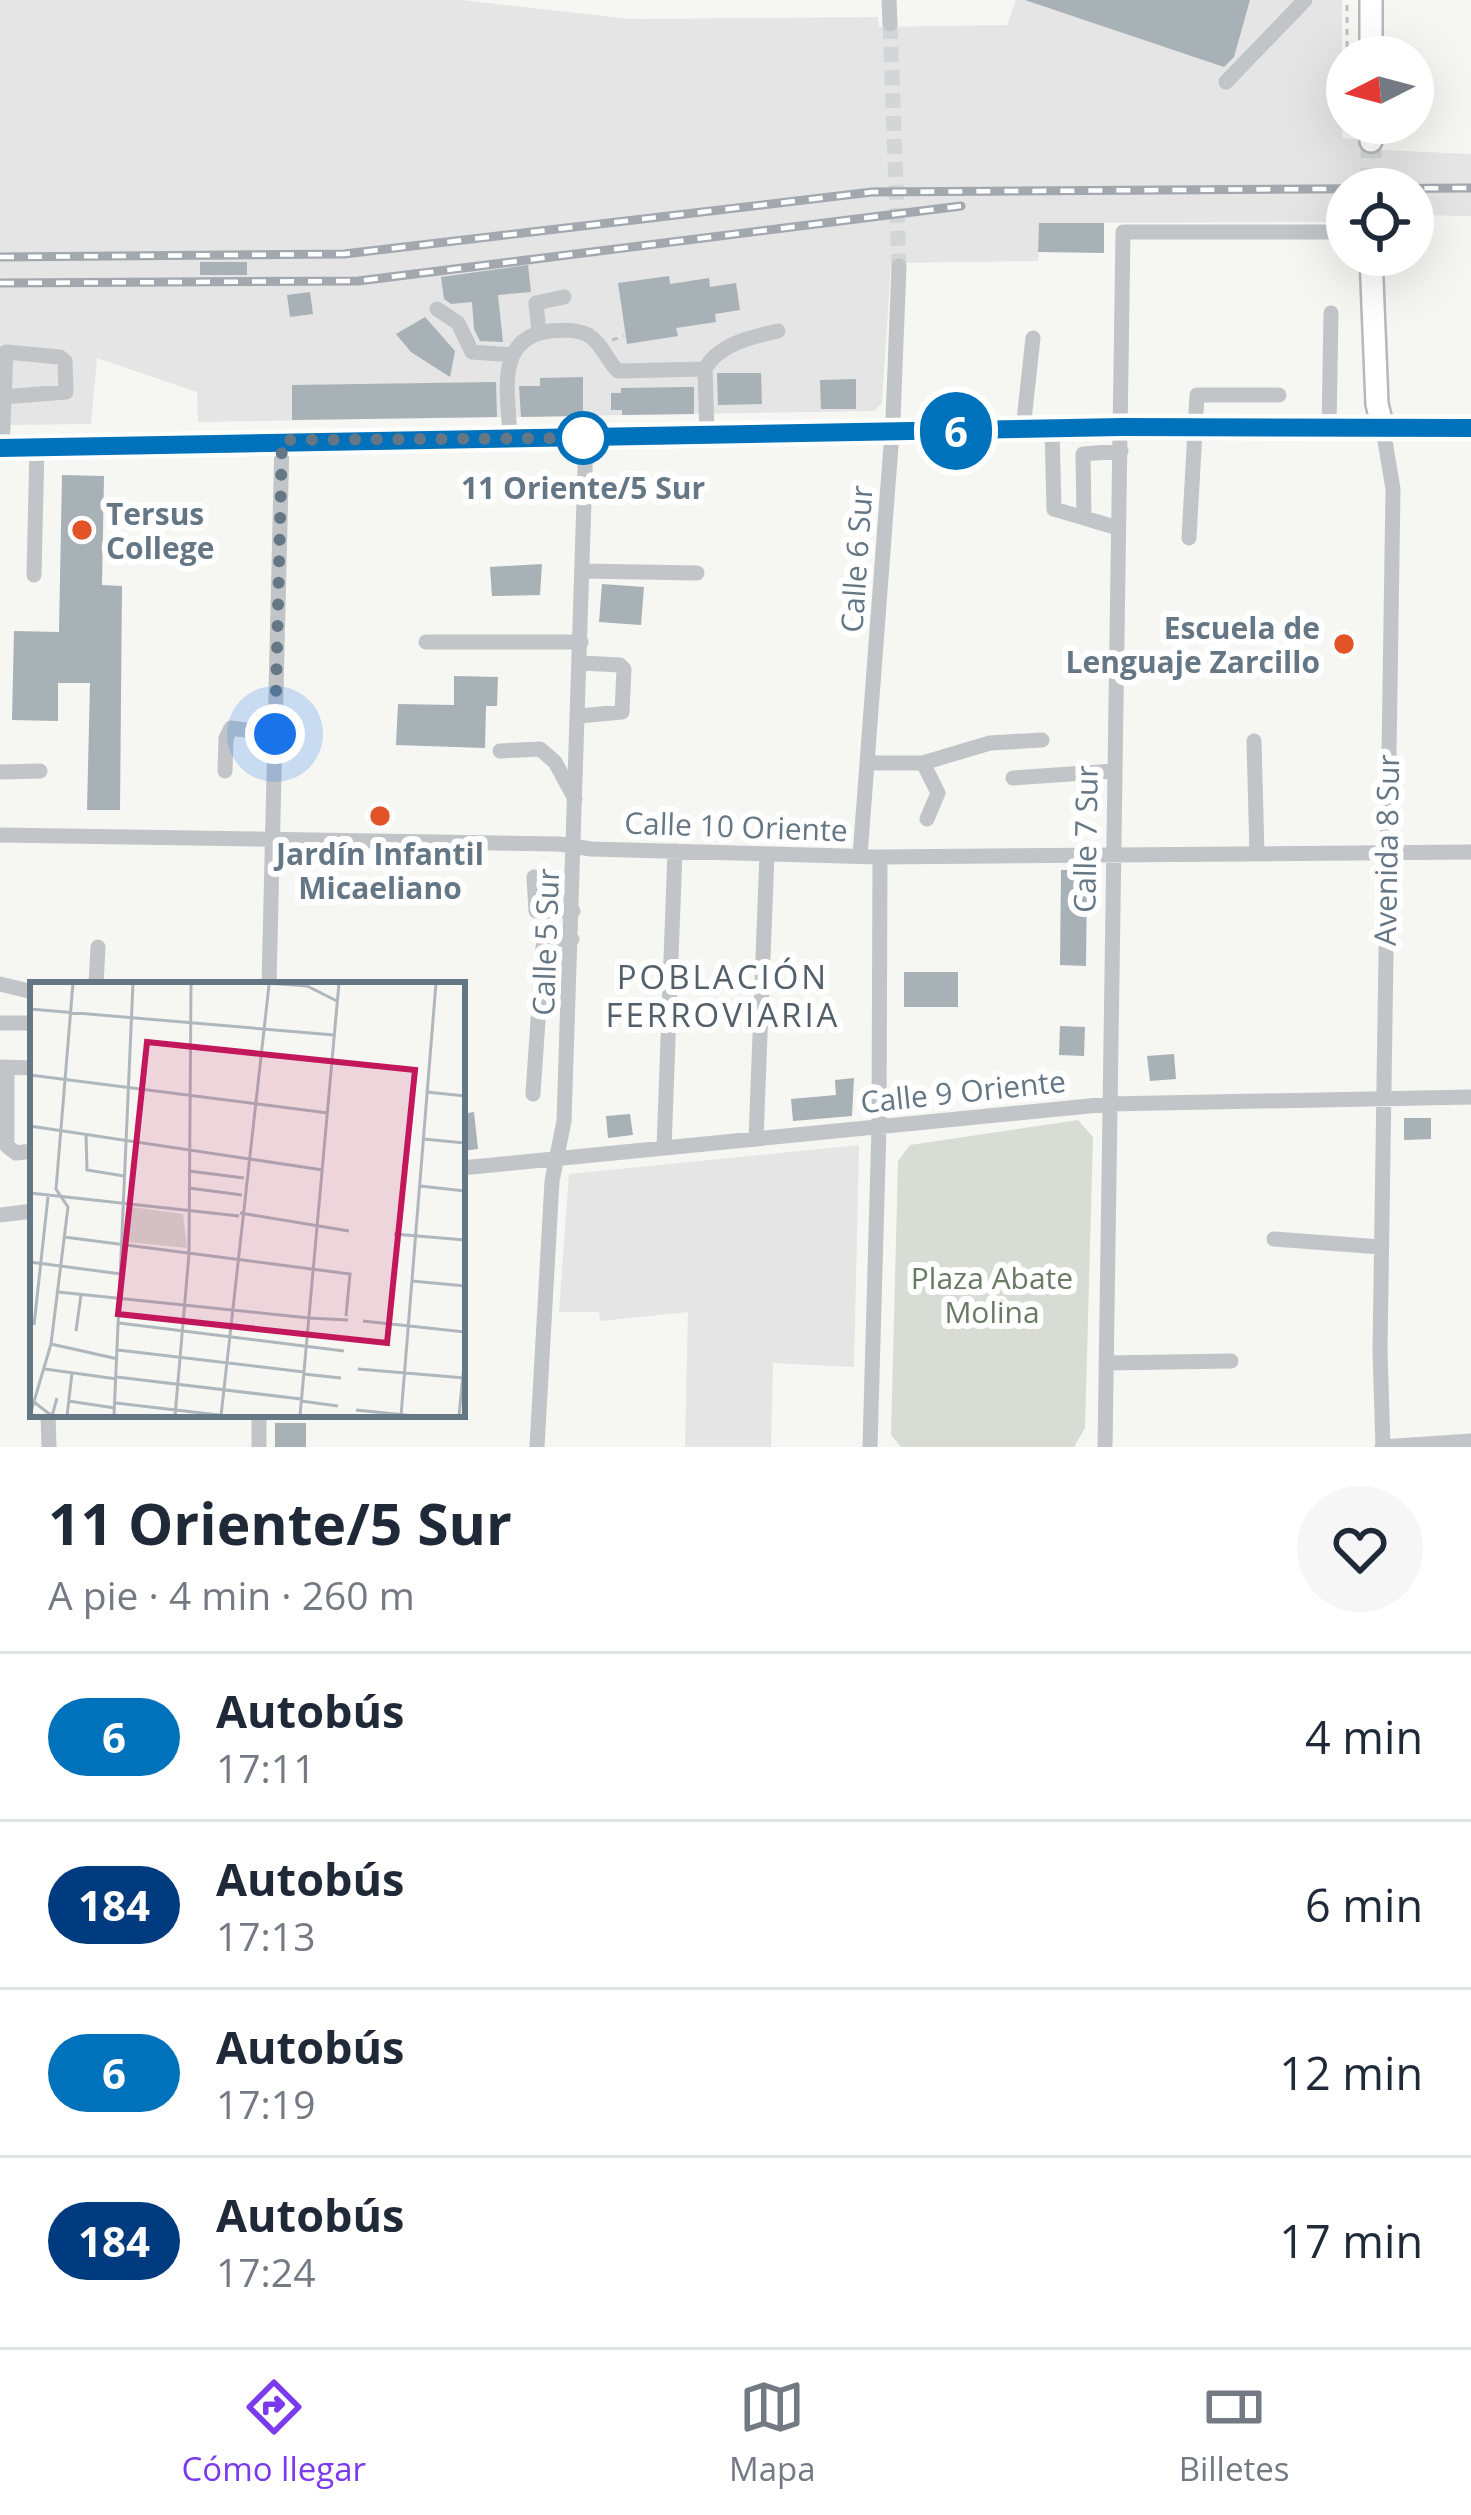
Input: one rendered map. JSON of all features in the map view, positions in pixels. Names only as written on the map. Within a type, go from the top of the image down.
[{"type":"main road","points":[[1370,0],[1371,36]]},
{"type":"main road","name":"Avenida 8 Sur","points":[[1372,276],[1376,388],[1383,428]]},
{"type":"main road","points":[[1,448],[1121,427],[1471,428]]},
{"type":"street","points":[[889,0],[890,24]]},
{"type":"street","points":[[1226,82],[1305,0]]},
{"type":"street","name":"Calle 7 Sur","points":[[1105,1447],[1123,232],[1326,232]]},
{"type":"street","name":"Calle 6 Sur","points":[[860,856],[892,433],[899,266]]},
{"type":"street","points":[[539,333],[536,303],[563,297]]},
{"type":"street","points":[[437,309],[458,323],[472,352],[512,355]]},
{"type":"street","points":[[1329,428],[1330,313]]},
{"type":"street","points":[[707,436],[704,369],[715,354],[750,337],[778,331]]},
{"type":"street","points":[[510,440],[512,355],[519,341],[539,333],[586,334],[618,371],[704,369]]},
{"type":"street","points":[[1023,429],[1033,338]]},
{"type":"street","points":[[1,448],[2,397],[6,352],[65,361],[66,392],[2,397]]},
{"type":"street","points":[[1189,538],[1197,395],[1279,395]]},
{"type":"street","name":"Avenida 8 Sur","points":[[1383,428],[1393,489],[1385,853],[1383,1447]]},
{"type":"street","points":[[1052,429],[1054,509],[1118,528]]},
{"type":"street","name":"Calle 5 Sur","points":[[537,1447],[552,1181],[564,1121],[586,438]]},
{"type":"street","points":[[269,982],[282,440]]},
{"type":"street","points":[[34,575],[37,447]]},
{"type":"street","points":[[1053,454],[1121,451]]},
{"type":"street","points":[[1083,454],[1084,517]]},
{"type":"street","points":[[583,571],[697,573]]},
{"type":"street","points":[[426,642],[581,642]]},
{"type":"street","points":[[579,716],[622,712],[624,669],[620,664],[580,663]]},
{"type":"street","points":[[225,771],[231,728],[275,734]]},
{"type":"street","points":[[867,763],[923,763],[990,742],[1042,740]]},
{"type":"street","points":[[1254,741],[1257,854]]},
{"type":"street","points":[[500,752],[540,749],[555,762],[577,802]]},
{"type":"street","points":[[923,763],[938,793],[927,819]]},
{"type":"street","points":[[0,772],[40,771]]},
{"type":"street","points":[[1013,778],[1113,771]]},
{"type":"street","name":"Calle 10 Oriente","points":[[0,835],[880,857],[1471,852]]},
{"type":"street","points":[[664,1148],[675,851]]},
{"type":"street","points":[[756,1139],[767,854]]},
{"type":"street","points":[[870,1447],[880,857]]},
{"type":"street","points":[[534,878],[536,911],[573,911]]},
{"type":"street","points":[[533,1094],[543,947],[549,940],[572,939]]},
{"type":"street","points":[[96,982],[98,946]]},
{"type":"street","points":[[0,984],[30,991]]},
{"type":"street","points":[[3,1068],[7,1146],[16,1153],[30,1151]]},
{"type":"street","name":"Calle 9 Oriente","points":[[465,1168],[1109,1104],[1471,1097]]},
{"type":"street","points":[[0,1215],[30,1211]]},
{"type":"street","points":[[1274,1240],[1381,1246]]},
{"type":"street","points":[[1106,1364],[1231,1361]]},
{"type":"street","points":[[48,1417],[50,1447]]},
{"type":"street","points":[[1383,1447],[1471,1441]]},
{"type":"path","points":[[1347,0],[1347,36]]},
{"type":"shaded area","points":[[0,0],[461,0],[631,19],[878,17],[879,27],[1007,25],[1016,0],[1342,0],[1342,36],[1326,36],[1326,144],[1380,144],[1381,150],[1471,154],[1471,216],[1434,215],[1434,168],[1326,168],[1326,222],[1040,223],[1038,261],[891,263],[882,403],[874,411],[198,422],[197,392],[97,358],[91,424],[0,425]]},
{"type":"shaded area","points":[[859,1145],[854,1367],[773,1363],[771,1447],[685,1447],[688,1312],[600,1321],[599,1312],[559,1312],[569,1174]]},
{"type":"green space","name":"Plaza Abate Molina","points":[[1078,1120],[1093,1137],[1085,1428],[1074,1447],[901,1447],[891,1435],[898,1161],[910,1145]]},
{"type":"building","points":[[1025,0],[1250,0],[1234,57],[1224,67]]},
{"type":"building","points":[[1039,223],[1104,223],[1104,253],[1038,252]]},
{"type":"building","points":[[200,262],[247,262],[247,275],[200,275]]},
{"type":"building","points":[[528,265],[531,292],[498,295],[503,342],[480,341],[472,302],[451,304],[444,299],[441,277]]},
{"type":"building","points":[[669,276],[670,284],[709,278],[710,287],[736,283],[740,310],[715,314],[716,322],[676,328],[678,336],[627,344],[618,283]]},
{"type":"building","points":[[310,292],[313,314],[290,317],[287,295]]},
{"type":"building","points":[[425,317],[455,351],[450,377],[411,352],[396,334]]},
{"type":"building","points":[[717,373],[761,373],[762,404],[718,405]]},
{"type":"building","points":[[583,377],[583,416],[521,417],[519,386],[540,386],[540,378]]},
{"type":"building","points":[[856,379],[856,409],[821,409],[820,380]]},
{"type":"building","points":[[496,382],[497,417],[292,420],[292,385]]},
{"type":"building","points":[[694,387],[694,414],[622,415],[622,410],[611,410],[611,393],[621,393],[621,388]]},
{"type":"building","points":[[62,475],[104,476],[102,585],[122,586],[120,810],[87,810],[90,683],[58,683],[58,721],[12,720],[14,631],[59,632]]},
{"type":"building","points":[[542,564],[540,595],[492,596],[490,567]]},
{"type":"building","points":[[602,584],[644,587],[641,625],[599,622]]},
{"type":"building","points":[[454,676],[498,677],[497,706],[486,706],[485,748],[396,745],[398,704],[454,705]]},
{"type":"building","points":[[1061,870],[1087,870],[1086,966],[1060,965]]},
{"type":"building","points":[[904,972],[958,972],[958,1007],[904,1007]]},
{"type":"building","points":[[1060,1026],[1085,1027],[1084,1056],[1059,1055]]},
{"type":"building","points":[[1174,1054],[1176,1079],[1150,1081],[1147,1056]]},
{"type":"building","points":[[854,1078],[852,1116],[793,1121],[791,1099],[836,1095],[835,1080]]},
{"type":"building","points":[[474,1112],[478,1149],[465,1151],[465,1114]]},
{"type":"building","points":[[630,1114],[633,1135],[608,1138],[606,1116]]},
{"type":"building","points":[[1404,1118],[1431,1118],[1431,1139],[1404,1140]]},
{"type":"building","points":[[275,1423],[306,1423],[306,1447],[275,1447]]},
{"type":"tunnel","points":[[890,24],[899,266]]},
{"type":"tunnel","points":[[1371,144],[1371,168]]},
{"type":"railway","points":[[0,257],[344,254],[872,192],[1471,188]]},
{"type":"railway","points":[[0,283],[358,281],[961,206]]},
{"type":"bus line","name":"6","points":[[0,448],[1121,427],[1471,428]]},
{"type":"place","name":"11 Oriente/5 Sur","points":[[583,438]]},
{"type":"place","name":"Tersus College","points":[[82,530]]},
{"type":"place","name":"Escuela de Lenguaje Zarcillo","points":[[1344,644]]},
{"type":"place","name":"Jardín Infantil Micaeliano","points":[[380,816]]},
{"type":"district","name":"POBLACIÓN FERROVIARIA","points":[[723,995]]},
{"type":"route","points":[[275,734],[282,440],[583,438]]}]
